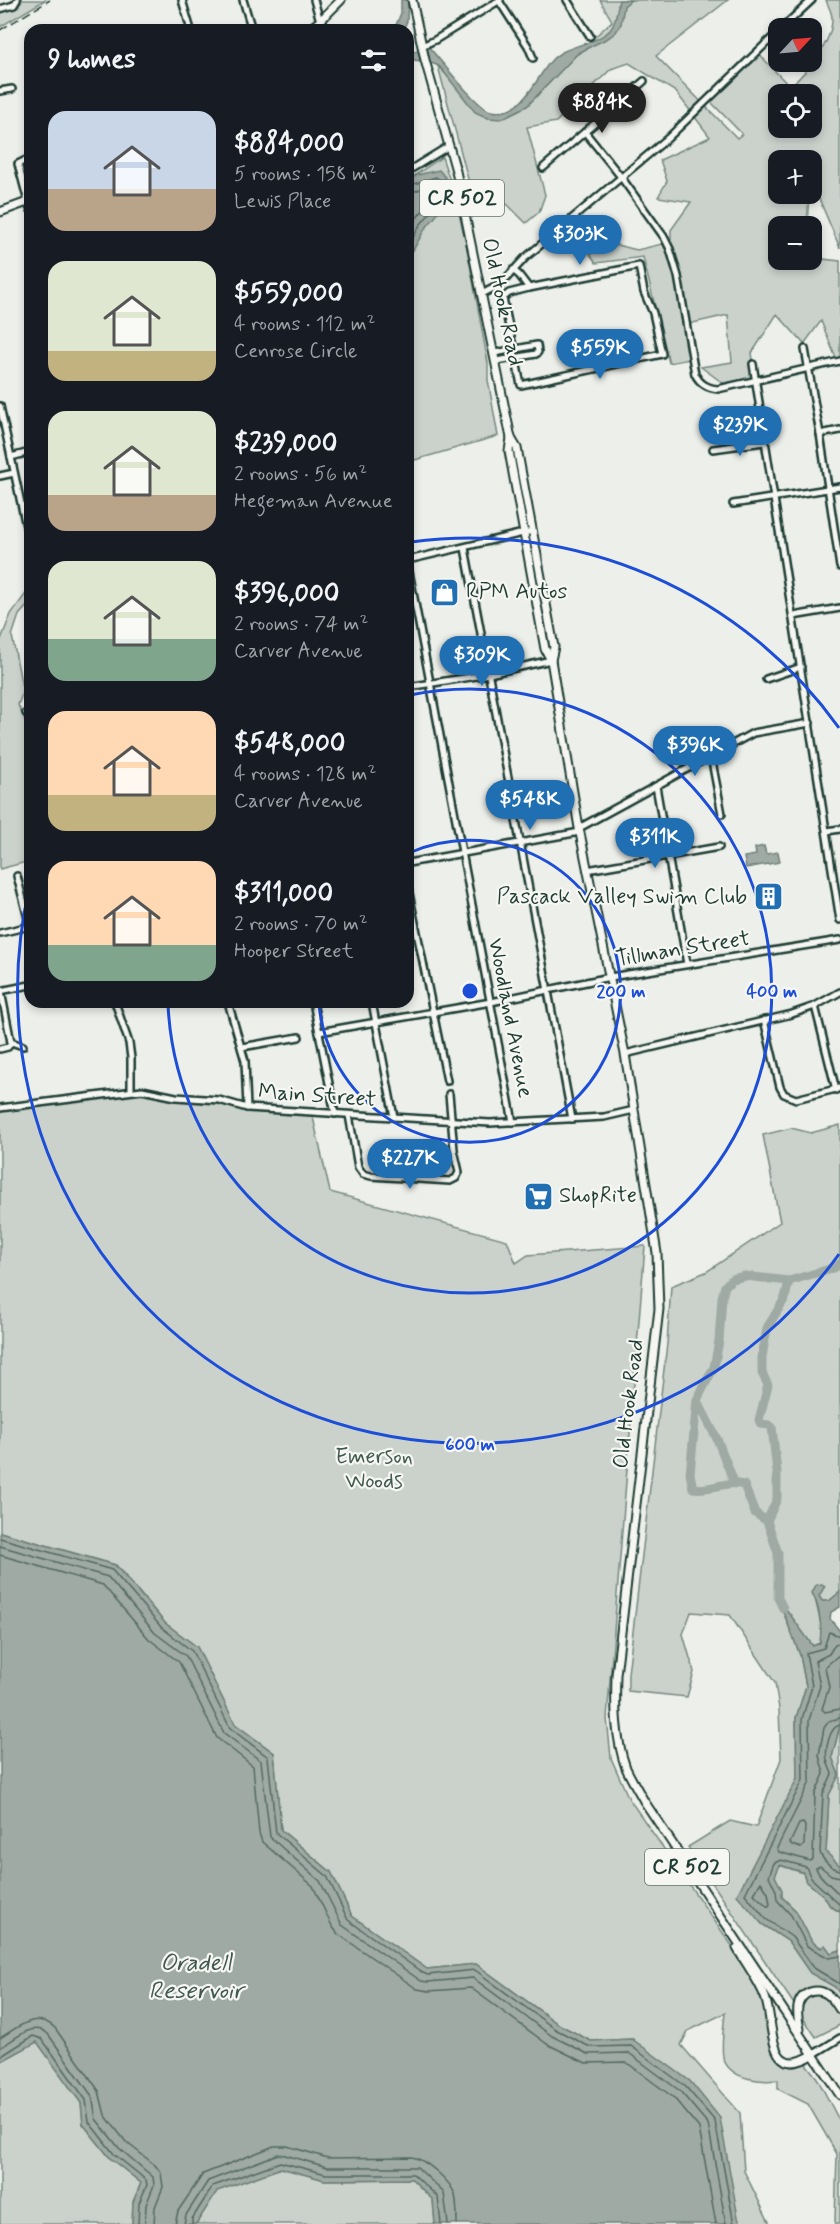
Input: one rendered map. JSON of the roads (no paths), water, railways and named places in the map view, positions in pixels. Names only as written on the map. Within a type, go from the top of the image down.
[{"type":"main road","points":[[316,24],[341,0]]},
{"type":"main road","name":"Old Hook Road","points":[[412,0],[426,63],[449,146],[497,362],[511,438],[509,451],[523,533],[545,649],[551,660],[579,830],[625,1054],[657,1253],[658,1309],[616,1675],[615,1705],[618,1735],[626,1768],[644,1801],[840,2095]]},
{"type":"main road","points":[[0,212],[24,206]]},
{"type":"main road","name":"Old Hook Road","points":[[511,438],[517,448],[554,647],[551,660]]},
{"type":"main road","points":[[727,1926],[743,1960],[762,1987],[768,2004],[774,2045],[778,2055],[792,2062],[803,2060],[814,2054]]},
{"type":"main road","points":[[801,2035],[797,2011],[800,2000],[807,1994],[816,1991],[826,1993],[840,2010]]},
{"type":"street","points":[[182,0],[189,24]]},
{"type":"street","points":[[243,0],[250,24]]},
{"type":"street","points":[[314,0],[320,21]]},
{"type":"street","points":[[422,46],[499,0],[533,58]]},
{"type":"street","points":[[567,0],[590,36]]},
{"type":"street","points":[[793,18],[812,0]]},
{"type":"street","points":[[0,9],[11,6],[17,1]]},
{"type":"street","points":[[482,294],[501,284],[513,270],[683,124],[768,42]]},
{"type":"street","points":[[543,168],[644,81]]},
{"type":"street","points":[[0,91],[12,89]]},
{"type":"street","points":[[585,132],[621,177],[670,249],[678,276],[695,374],[699,381],[711,388],[718,388],[840,361]]},
{"type":"street","points":[[414,168],[449,146]]},
{"type":"street","points":[[24,161],[18,164],[24,184]]},
{"type":"street","points":[[639,267],[662,354],[521,385],[514,354],[503,298],[509,293],[639,267]]},
{"type":"street","points":[[513,270],[529,288]]},
{"type":"street","points":[[805,349],[840,567]]},
{"type":"street","points":[[495,353],[514,354]]},
{"type":"street","points":[[497,362],[514,354]]},
{"type":"street","points":[[753,364],[840,920]]},
{"type":"street","points":[[0,406],[24,518]]},
{"type":"street","points":[[820,434],[840,430]]},
{"type":"street","points":[[713,449],[764,442]]},
{"type":"street","points":[[11,457],[24,454]]},
{"type":"street","points":[[0,476],[14,473]]},
{"type":"street","points":[[733,504],[840,486]]},
{"type":"street","points":[[414,559],[532,531]]},
{"type":"street","points":[[465,548],[572,1119]]},
{"type":"street","name":"Woodland Avenue","points":[[414,598],[513,1122]]},
{"type":"street","points":[[793,616],[840,608]]},
{"type":"street","points":[[414,686],[489,674],[551,660]]},
{"type":"street","points":[[766,679],[801,667]]},
{"type":"street","points":[[414,862],[579,830],[753,733],[810,723]]},
{"type":"street","points":[[711,756],[723,814]]},
{"type":"street","points":[[656,786],[687,964]]},
{"type":"street","points":[[827,831],[840,829]]},
{"type":"street","points":[[587,870],[719,847]]},
{"type":"street","points":[[17,876],[24,903]]},
{"type":"street","points":[[414,919],[447,1081]]},
{"type":"street","points":[[0,933],[24,927]]},
{"type":"street","name":"Tillman Street","points":[[319,1032],[490,1002],[610,977],[840,940]]},
{"type":"street","points":[[0,1049],[8,1047],[11,1042],[0,991],[24,986]]},
{"type":"street","points":[[625,1054],[814,1006],[840,992]]},
{"type":"street","points":[[764,1020],[780,1087],[784,1094],[796,1100],[838,1089],[814,1006]]},
{"type":"street","points":[[117,1008],[129,1043],[131,1090]]},
{"type":"street","points":[[230,1008],[247,1073],[247,1108]]},
{"type":"street","points":[[314,1008],[335,1114]]},
{"type":"street","points":[[373,1008],[394,1117]]},
{"type":"street","points":[[242,1047],[299,1037]]},
{"type":"street","points":[[11,1042],[23,1046]]},
{"type":"street","name":"Main Street","points":[[0,1108],[131,1090],[219,1100],[247,1108],[453,1120],[513,1122],[572,1119],[604,1117],[634,1110]]},
{"type":"street","points":[[349,1114],[358,1167],[363,1174],[450,1181],[456,1178],[459,1172],[454,1150],[449,1094]]},
{"type":"street","points":[[814,2054],[840,2038]]},
{"type":"water","points":[[401,0],[408,0],[406,24],[396,24],[401,13]]},
{"type":"water","points":[[619,0],[631,0],[624,6],[621,24],[616,32],[579,52],[527,106],[501,119],[488,118],[475,112],[440,67],[414,60],[414,52],[428,46],[477,102],[491,111],[502,112],[519,104],[556,56],[603,35],[610,30],[615,20]]},
{"type":"water","points":[[439,170],[445,177],[446,194],[436,216],[425,229],[414,248],[414,177]]},
{"type":"water","points":[[764,846],[766,854],[778,852],[780,862],[746,868],[744,857],[756,855],[755,848]]},
{"type":"water","name":"Oradell Reservoir","points":[[0,1532],[115,1565],[165,1623],[197,1647],[235,1724],[274,1753],[281,1830],[331,1872],[352,1916],[427,1969],[476,1964],[558,2024],[591,2041],[632,2039],[690,2081],[720,2118],[741,2224],[435,2224],[433,2200],[412,2179],[325,2180],[281,2168],[217,2191],[196,2224],[132,2224],[133,2202],[141,2183],[110,2158],[83,2124],[81,2103],[37,2042],[0,2062]]},
{"type":"water","points":[[816,1585],[825,1586],[819,1596],[822,1601],[829,1601],[840,1592],[840,1607],[831,1612],[830,1619],[840,1631],[840,1725],[832,1757],[839,1775],[829,1795],[826,1852],[840,1866],[840,1912],[830,1906],[824,1896],[806,1881],[803,1872],[780,1865],[775,1876],[782,1890],[782,1897],[796,1911],[812,1942],[821,1948],[825,1945],[831,1953],[840,1950],[840,1994],[835,1987],[810,1973],[788,1941],[762,1924],[737,1895],[797,1779],[796,1718],[806,1686],[800,1655],[778,1598],[813,1646],[820,1643],[821,1631],[819,1611],[812,1593]]},
{"type":"waterway","points":[[783,1608],[778,1598],[778,1553],[767,1521],[755,1513],[744,1485],[693,1488],[690,1474],[697,1400],[714,1367],[719,1341],[722,1297],[725,1286],[732,1279],[745,1276],[789,1281],[840,1264]]},
{"type":"waterway","points":[[767,1521],[777,1499],[777,1472],[772,1427],[761,1424],[759,1420],[768,1385],[762,1373],[762,1357],[767,1328],[785,1298],[789,1281]]},
{"type":"waterway","points":[[697,1400],[717,1439],[734,1482]]},
{"type":"railway","points":[[0,30],[50,0]]},
{"type":"place","name":"RPM Autos","points":[[445,592]]},
{"type":"place","name":"Pascack Valley Swim Club","points":[[768,897]]},
{"type":"place","name":"ShopRite","points":[[538,1196]]},
{"type":"park label","name":"Emerson Woods","points":[[374,1470]]}]
